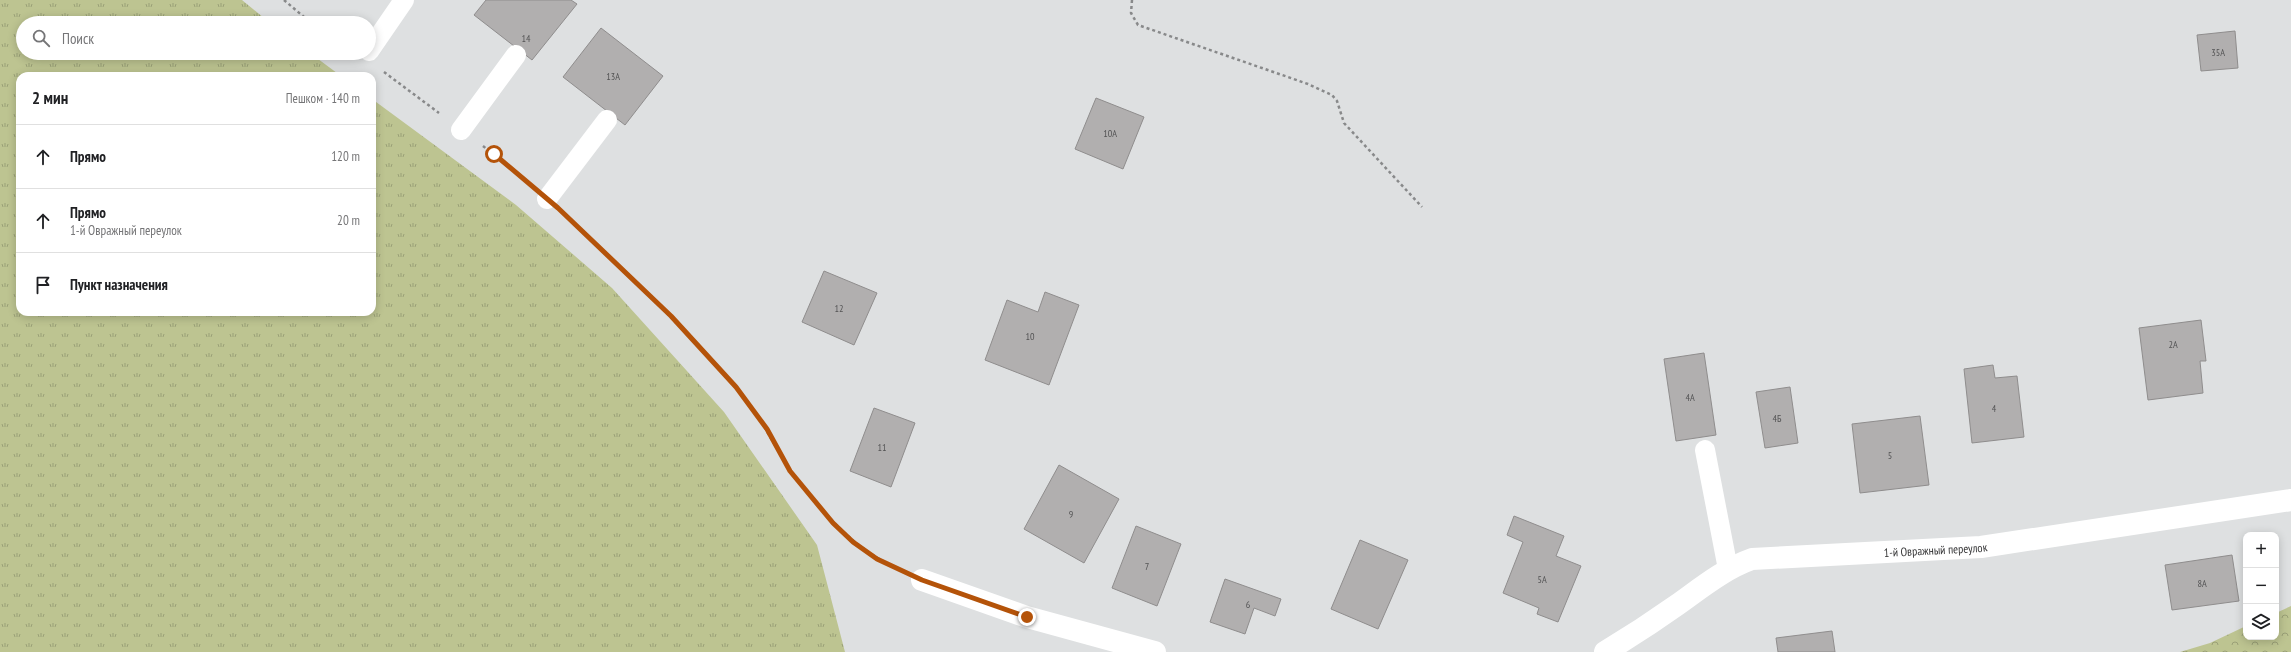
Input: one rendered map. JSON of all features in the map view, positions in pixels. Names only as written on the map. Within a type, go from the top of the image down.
[{"type":"street","name":"1-й Овражный переулок","points":[[1605,652],[1640,631],[1728,569],[1752,559],[1981,547],[2291,500]]},
{"type":"street","points":[[922,580],[1027,617],[1155,652]]},
{"type":"lane","points":[[376,41],[404,0]]},
{"type":"lane","points":[[461,130],[516,55]]},
{"type":"lane","points":[[547,199],[607,120]]},
{"type":"lane","points":[[1705,450],[1728,569]]},
{"type":"path","points":[[284,0],[303,16]]},
{"type":"path","points":[[1132,0],[1131,13],[1138,25],[1308,84],[1332,95],[1337,101],[1344,122],[1422,207]]},
{"type":"path","points":[[374,60],[547,199],[671,316],[736,387],[767,429],[790,471],[833,523],[853,542],[877,559],[922,580]]},
{"type":"green space","points":[[0,0],[242,0],[261,16],[16,16],[16,60],[319,60],[336,72],[16,72],[16,316],[376,316],[376,102],[516,205],[612,288],[724,412],[817,545],[845,652],[0,652]]},
{"type":"green space","points":[[2291,606],[2291,652],[2180,652],[2210,643],[2243,627],[2243,640],[2279,640],[2279,612]]},
{"type":"building","points":[[486,0],[571,0],[577,4],[532,60],[474,15]]},
{"type":"building","points":[[601,28],[663,76],[625,125],[563,77]]},
{"type":"building","points":[[2235,31],[2238,68],[2201,71],[2197,35]]},
{"type":"building","points":[[1096,98],[1144,117],[1123,169],[1075,149]]},
{"type":"building","points":[[824,271],[877,293],[854,345],[802,322]]},
{"type":"building","points":[[1045,292],[1079,305],[1049,385],[985,360],[1007,300],[1038,312]]},
{"type":"building","points":[[2201,320],[2206,361],[2200,361],[2203,393],[2148,400],[2139,328]]},
{"type":"building","points":[[1704,353],[1716,435],[1676,441],[1664,359]]},
{"type":"building","points":[[1993,365],[1995,378],[2017,376],[2024,437],[1972,443],[1964,369]]},
{"type":"building","points":[[1790,387],[1798,443],[1765,448],[1756,392]]},
{"type":"building","points":[[874,408],[915,423],[891,487],[850,471]]},
{"type":"building","points":[[1920,416],[1929,485],[1860,493],[1852,424]]},
{"type":"building","points":[[1059,465],[1119,499],[1084,563],[1024,529]]},
{"type":"building","points":[[1514,516],[1564,536],[1556,556],[1581,566],[1558,622],[1537,614],[1539,608],[1503,593],[1523,542],[1507,535]]},
{"type":"building","points":[[1136,526],[1181,544],[1157,606],[1112,588]]},
{"type":"building","points":[[1360,540],[1408,560],[1378,629],[1331,609]]},
{"type":"building","points":[[2232,555],[2239,601],[2172,610],[2165,565]]},
{"type":"building","points":[[1225,579],[1281,599],[1275,616],[1254,608],[1245,634],[1210,622]]},
{"type":"building","points":[[1832,631],[1835,652],[1778,652],[1776,638]]},
{"type":"route","points":[[494,154],[558,208],[671,316],[736,387],[767,429],[790,471],[833,523],[853,542],[877,559],[922,580],[1027,617]]}]
